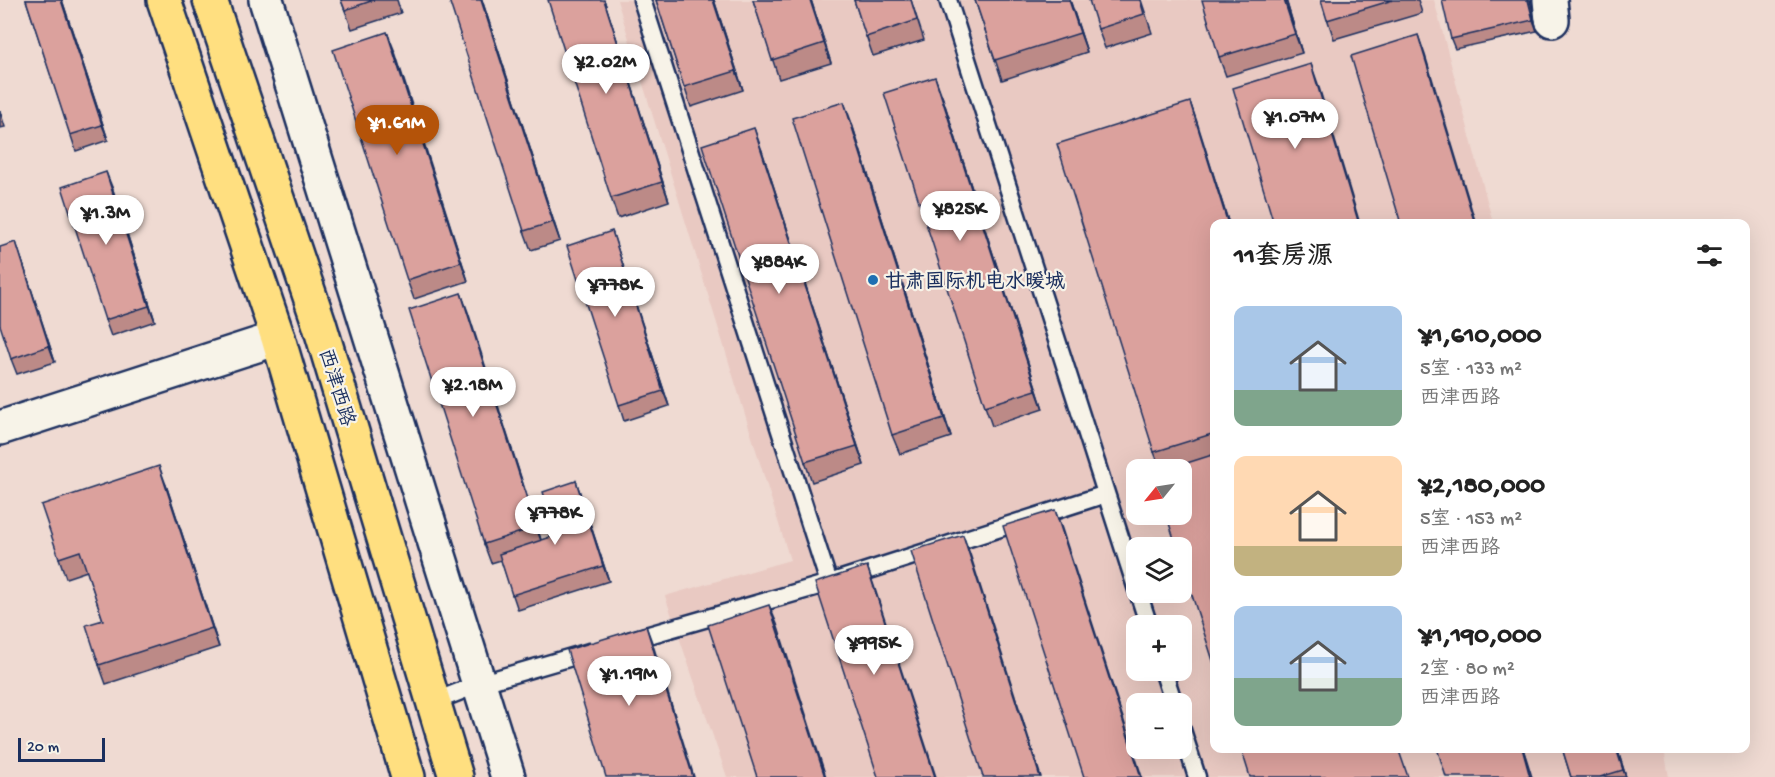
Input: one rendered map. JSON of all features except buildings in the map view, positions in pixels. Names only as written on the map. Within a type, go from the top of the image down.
[{"type":"main road","points":[[164,0],[278,338],[408,777]]},
{"type":"main road","name":"西津西路","points":[[210,0],[319,323],[456,777]]},
{"type":"street","points":[[266,0],[508,777]]},
{"type":"street","points":[[0,428],[278,338]]},
{"type":"lane","points":[[642,0],[829,583]]},
{"type":"lane","points":[[948,0],[1126,557]]},
{"type":"lane","points":[[433,702],[479,684],[829,583],[1106,494]]},
{"type":"lane","points":[[1191,759],[1197,777]]},
{"type":"shaded area","name":"甘肃国际机电水暖城","points":[[617,0],[1434,0],[1492,219],[1210,219],[1210,753],[1665,753],[1669,777],[727,777],[665,596],[790,560]]},
{"type":"place","name":"甘肃国际机电水暖城","points":[[873,280]]}]
